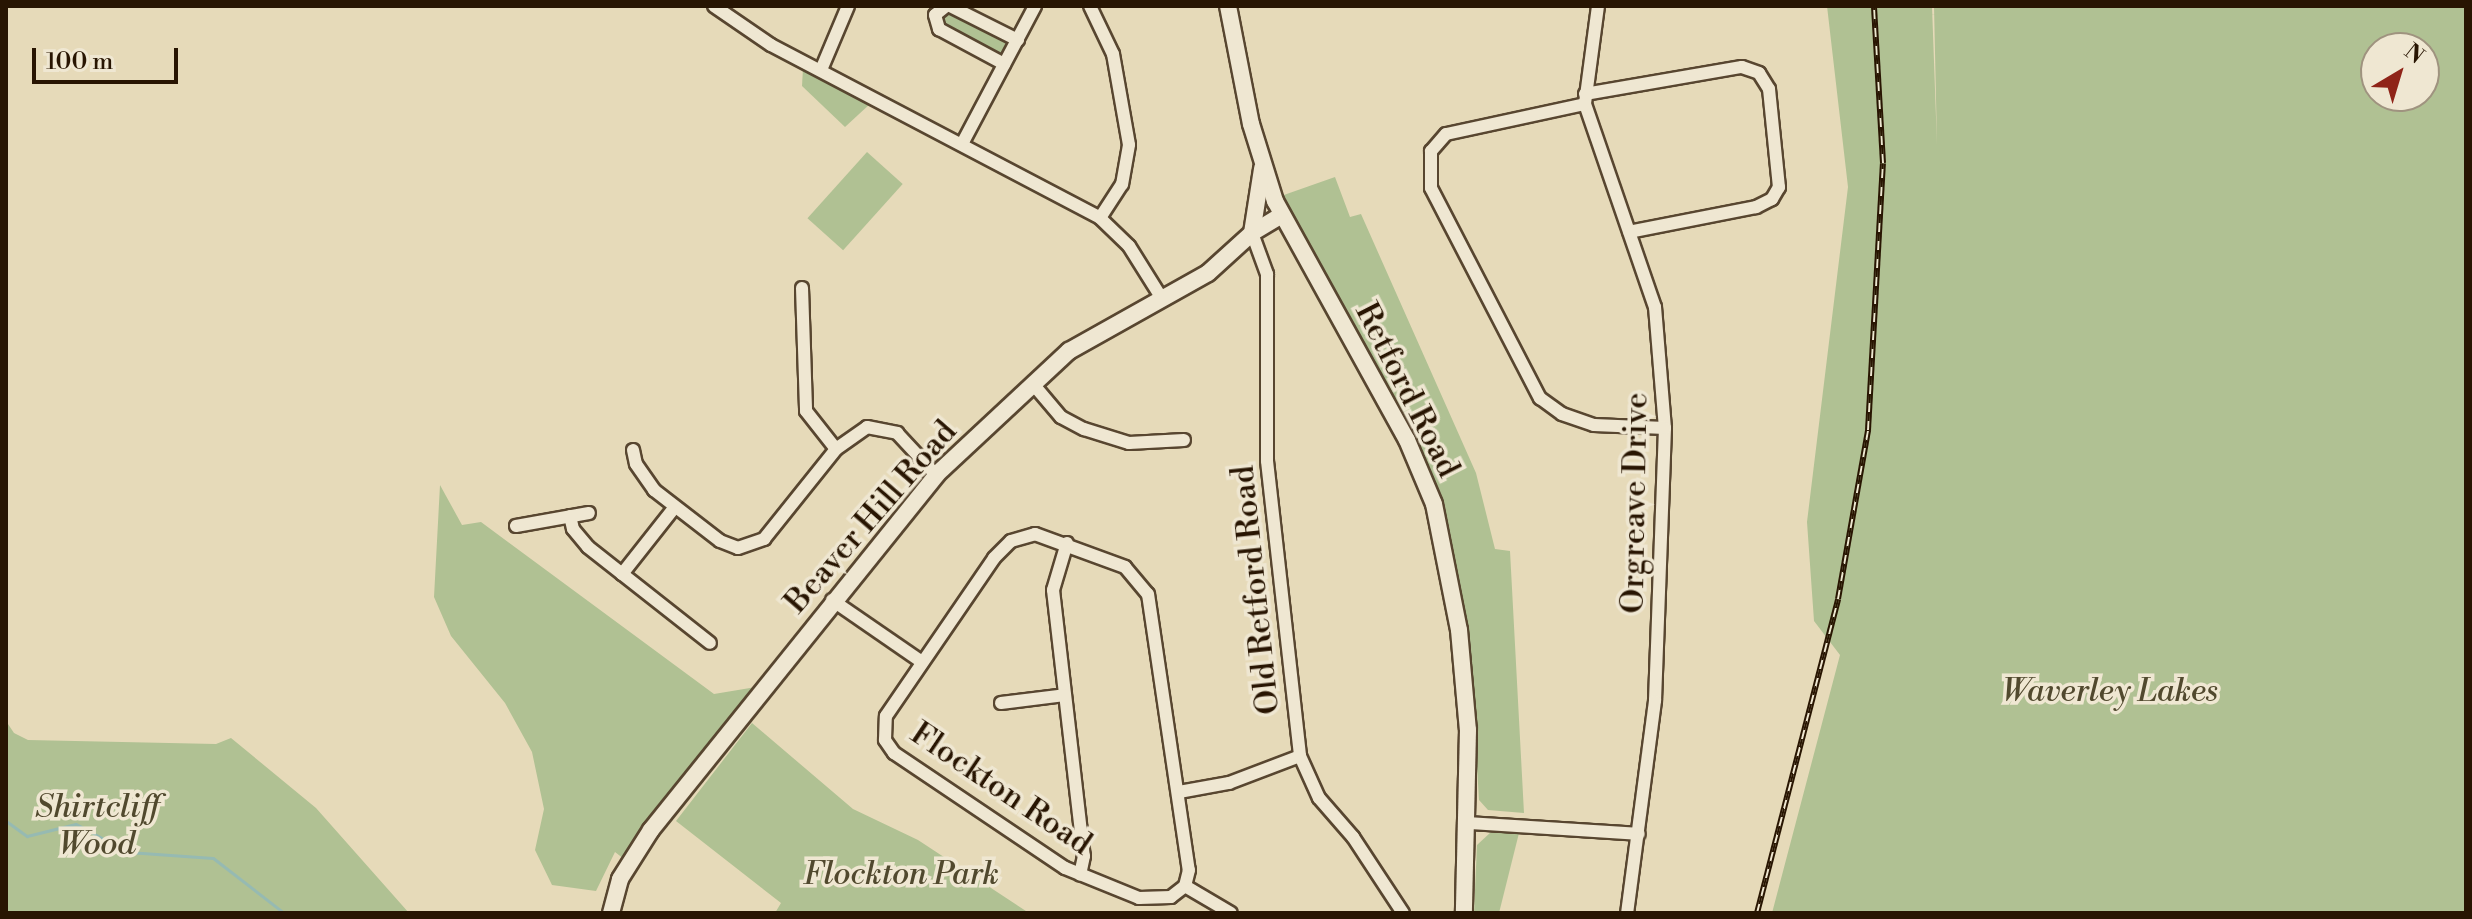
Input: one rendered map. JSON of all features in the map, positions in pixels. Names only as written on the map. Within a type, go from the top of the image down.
[{"type":"main road","name":"Retford Road","points":[[1228,6],[1263,168],[1279,208],[1407,440],[1434,504],[1459,630],[1468,730],[1469,823],[1464,913]]},
{"type":"main road","points":[[1253,228],[1263,168]]},
{"type":"main road","name":"Beaver Hill Road","points":[[611,913],[620,879],[641,843],[832,600],[936,475],[1086,338],[1208,273],[1253,228],[1279,208]]},
{"type":"street","points":[[714,6],[771,45],[1100,218],[1129,246],[1161,297]]},
{"type":"street","points":[[821,70],[848,6]]},
{"type":"street","points":[[1004,64],[939,29],[935,15],[948,6],[1018,40]]},
{"type":"street","points":[[962,144],[1035,6]]},
{"type":"street","points":[[1090,6],[1113,54],[1129,145],[1122,184],[1100,218]]},
{"type":"street","points":[[1585,99],[1598,6]]},
{"type":"street","points":[[1629,232],[1756,207],[1772,199],[1779,187],[1769,89],[1759,73],[1742,67],[1585,99],[1446,134],[1431,151],[1431,188],[1540,398],[1562,414],[1594,425],[1665,428]]},
{"type":"street","name":"Orgreave Drive","points":[[1585,99],[1660,331],[1665,428],[1658,654],[1639,834],[1627,913]]},
{"type":"street","name":"Old Retford Road","points":[[1253,228],[1267,274],[1267,461],[1300,756],[1319,798],[1403,913]]},
{"type":"street","points":[[802,288],[806,411],[813,427],[836,449]]},
{"type":"street","points":[[1033,384],[1061,417],[1084,429],[1129,443],[1184,440]]},
{"type":"street","points":[[633,450],[643,478],[675,507],[729,546],[756,544],[836,449],[867,427],[888,427],[936,475]]},
{"type":"street","points":[[622,574],[675,507]]},
{"type":"street","points":[[516,526],[589,513]]},
{"type":"street","points":[[570,516],[579,538],[710,643]]},
{"type":"street","points":[[832,600],[922,662],[1011,541],[1035,534],[1067,543],[1125,567],[1143,584],[1179,792],[1189,870],[1185,886],[1231,913]]},
{"type":"street","points":[[1067,543],[1053,590],[1084,856],[1080,875]]},
{"type":"street","name":"Flockton Road","points":[[922,662],[886,716],[889,747],[1080,875],[1150,901],[1171,897],[1185,886]]},
{"type":"street","points":[[1001,703],[1065,695]]},
{"type":"street","points":[[1179,792],[1229,783],[1300,756]]},
{"type":"street","points":[[1469,823],[1639,834]]},
{"type":"green space","name":"Waverley Lakes","points":[[1827,6],[1932,6],[1937,145],[1934,6],[2466,6],[2466,913],[1772,913],[1840,655],[1814,621],[1807,522],[1848,187]]},
{"type":"green space","points":[[950,10],[1008,39],[1005,54],[999,56],[942,25],[942,14]]},
{"type":"green space","points":[[803,68],[871,103],[845,127],[802,86]]},
{"type":"green space","points":[[867,152],[903,184],[843,250],[807,218]]},
{"type":"green space","points":[[1335,177],[1350,217],[1361,214],[1476,473],[1495,549],[1510,551],[1524,813],[1488,810],[1479,800],[1470,648],[1444,503],[1421,452],[1281,196]]},
{"type":"green space","points":[[440,485],[462,525],[481,522],[714,694],[756,687],[624,859],[615,852],[596,891],[552,885],[535,850],[544,809],[532,752],[505,703],[451,636],[434,597]]},
{"type":"green space","name":"Shirtcliff Wood","points":[[6,721],[14,733],[28,740],[216,744],[231,738],[316,808],[409,913],[6,913]]},
{"type":"green space","name":"Flockton Park","points":[[752,723],[853,809],[918,840],[1029,913],[775,913],[781,903],[676,821]]},
{"type":"green space","points":[[1491,832],[1519,833],[1499,913],[1474,913],[1477,845]]},
{"type":"waterway","points":[[6,821],[27,836],[76,824],[128,852],[213,858],[284,913]]},
{"type":"railway","points":[[1757,913],[1838,599],[1868,430],[1883,163],[1874,6]]}]
